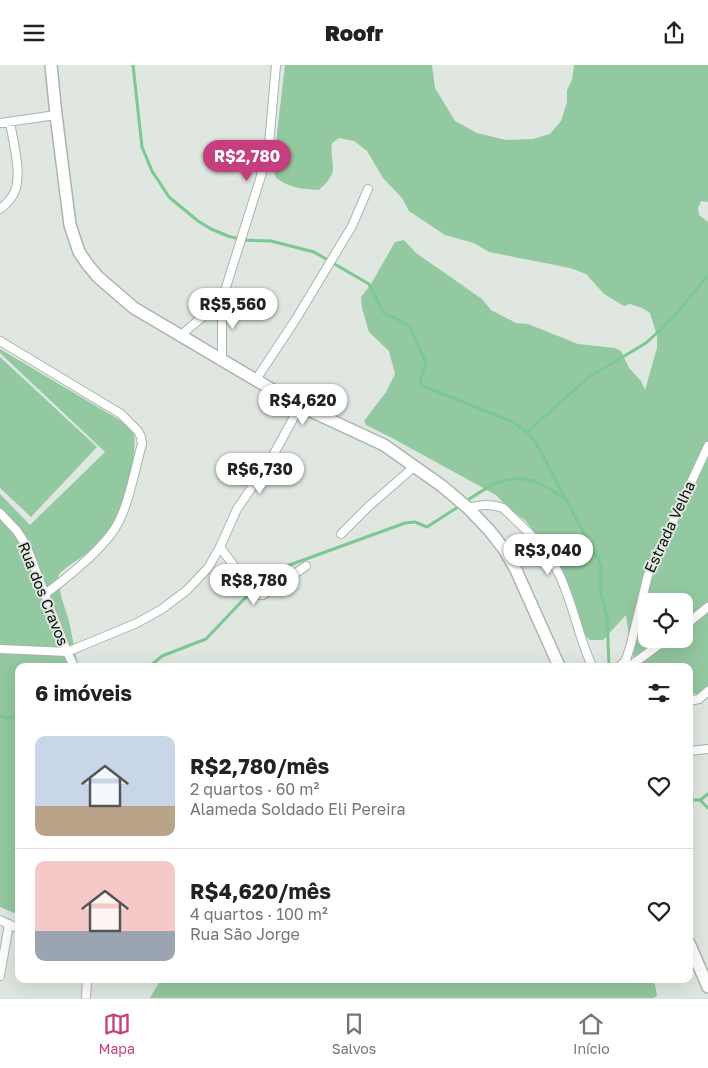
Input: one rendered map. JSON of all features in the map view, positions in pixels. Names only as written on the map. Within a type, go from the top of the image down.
[{"type":"main road","points":[[52,65],[56,115],[73,239],[79,252],[98,277],[134,308],[255,381],[300,406],[384,445],[415,466],[468,508],[504,549],[516,570],[559,663]]},
{"type":"main road","points":[[693,953],[708,987]]},
{"type":"street","points":[[222,360],[222,300],[261,176],[269,144],[276,65]]},
{"type":"street","points":[[0,123],[56,115]]},
{"type":"street","points":[[0,209],[12,197],[18,183],[10,123]]},
{"type":"street","points":[[255,381],[296,319],[352,226],[368,189]]},
{"type":"street","points":[[180,336],[222,300]]},
{"type":"street","points":[[0,341],[121,414],[138,431],[141,437],[142,444],[117,525],[109,537],[64,580],[45,594]]},
{"type":"street","points":[[0,649],[67,652],[137,623],[162,609],[187,590],[208,569],[237,509],[270,461],[300,406]]},
{"type":"street","name":"Estrada Velha","points":[[627,663],[648,575],[708,446]]},
{"type":"street","points":[[341,534],[368,507],[415,466]]},
{"type":"street","points":[[468,508],[485,504],[503,508],[543,549],[558,571],[591,663]]},
{"type":"street","name":"Rua dos Cravos","points":[[0,513],[17,531],[26,545],[72,663]]},
{"type":"street","points":[[220,547],[255,595],[259,596],[306,565]]},
{"type":"street","points":[[693,619],[708,607]]},
{"type":"street","points":[[630,663],[653,648]]},
{"type":"street","points":[[693,700],[698,699],[708,691]]},
{"type":"street","points":[[693,751],[708,749]]},
{"type":"street","points":[[0,920],[15,927]]},
{"type":"street","points":[[0,976],[9,924]]},
{"type":"street","points":[[86,998],[87,983]]},
{"type":"green space","points":[[285,65],[432,65],[435,88],[455,121],[477,133],[506,140],[533,139],[550,134],[561,121],[567,102],[567,90],[572,80],[574,65],[708,65],[708,202],[701,201],[698,208],[699,215],[708,222],[708,698],[693,693],[693,663],[636,663],[631,650],[626,615],[603,640],[590,640],[581,632],[576,606],[565,576],[525,520],[510,510],[496,495],[366,425],[364,421],[386,392],[395,374],[389,351],[369,332],[361,297],[371,284],[395,242],[404,240],[416,253],[482,299],[491,310],[516,323],[528,324],[578,344],[615,348],[621,351],[629,368],[641,381],[645,390],[657,348],[657,336],[650,313],[630,304],[624,306],[604,294],[586,274],[570,268],[489,252],[474,243],[445,235],[409,211],[402,198],[383,178],[367,151],[354,141],[339,138],[332,143],[332,172],[326,183],[319,190],[286,184],[276,178],[273,167]]},
{"type":"green space","points":[[0,349],[128,425],[134,435],[135,445],[131,471],[123,500],[113,524],[93,548],[58,576],[61,596],[69,621],[78,663],[15,663],[15,913],[0,907],[0,494],[30,525],[105,452],[0,353]]},
{"type":"green space","points":[[0,357],[97,447],[31,517],[0,488]]},
{"type":"green space","points":[[159,983],[654,983],[657,996],[653,998],[150,998]]},
{"type":"waterway","points":[[133,65],[142,147],[152,171],[169,197],[198,221],[211,229],[243,240],[271,241],[314,252],[369,284],[383,312],[406,324],[411,329],[426,363],[420,381],[423,386],[513,422],[527,432],[535,441],[601,565],[601,594],[607,617],[609,663]]},
{"type":"waterway","points":[[527,432],[589,377],[646,343],[673,318],[708,275]]},
{"type":"waterway","points":[[466,501],[498,483],[515,479],[538,482],[564,498]]},
{"type":"waterway","points":[[154,663],[162,656],[206,639],[243,600],[284,567],[405,523],[415,522],[427,527],[461,505]]},
{"type":"waterway","points":[[0,716],[9,718],[15,717]]},
{"type":"waterway","points":[[700,800],[708,794]]},
{"type":"waterway","points":[[693,800],[700,800],[708,808]]}]
